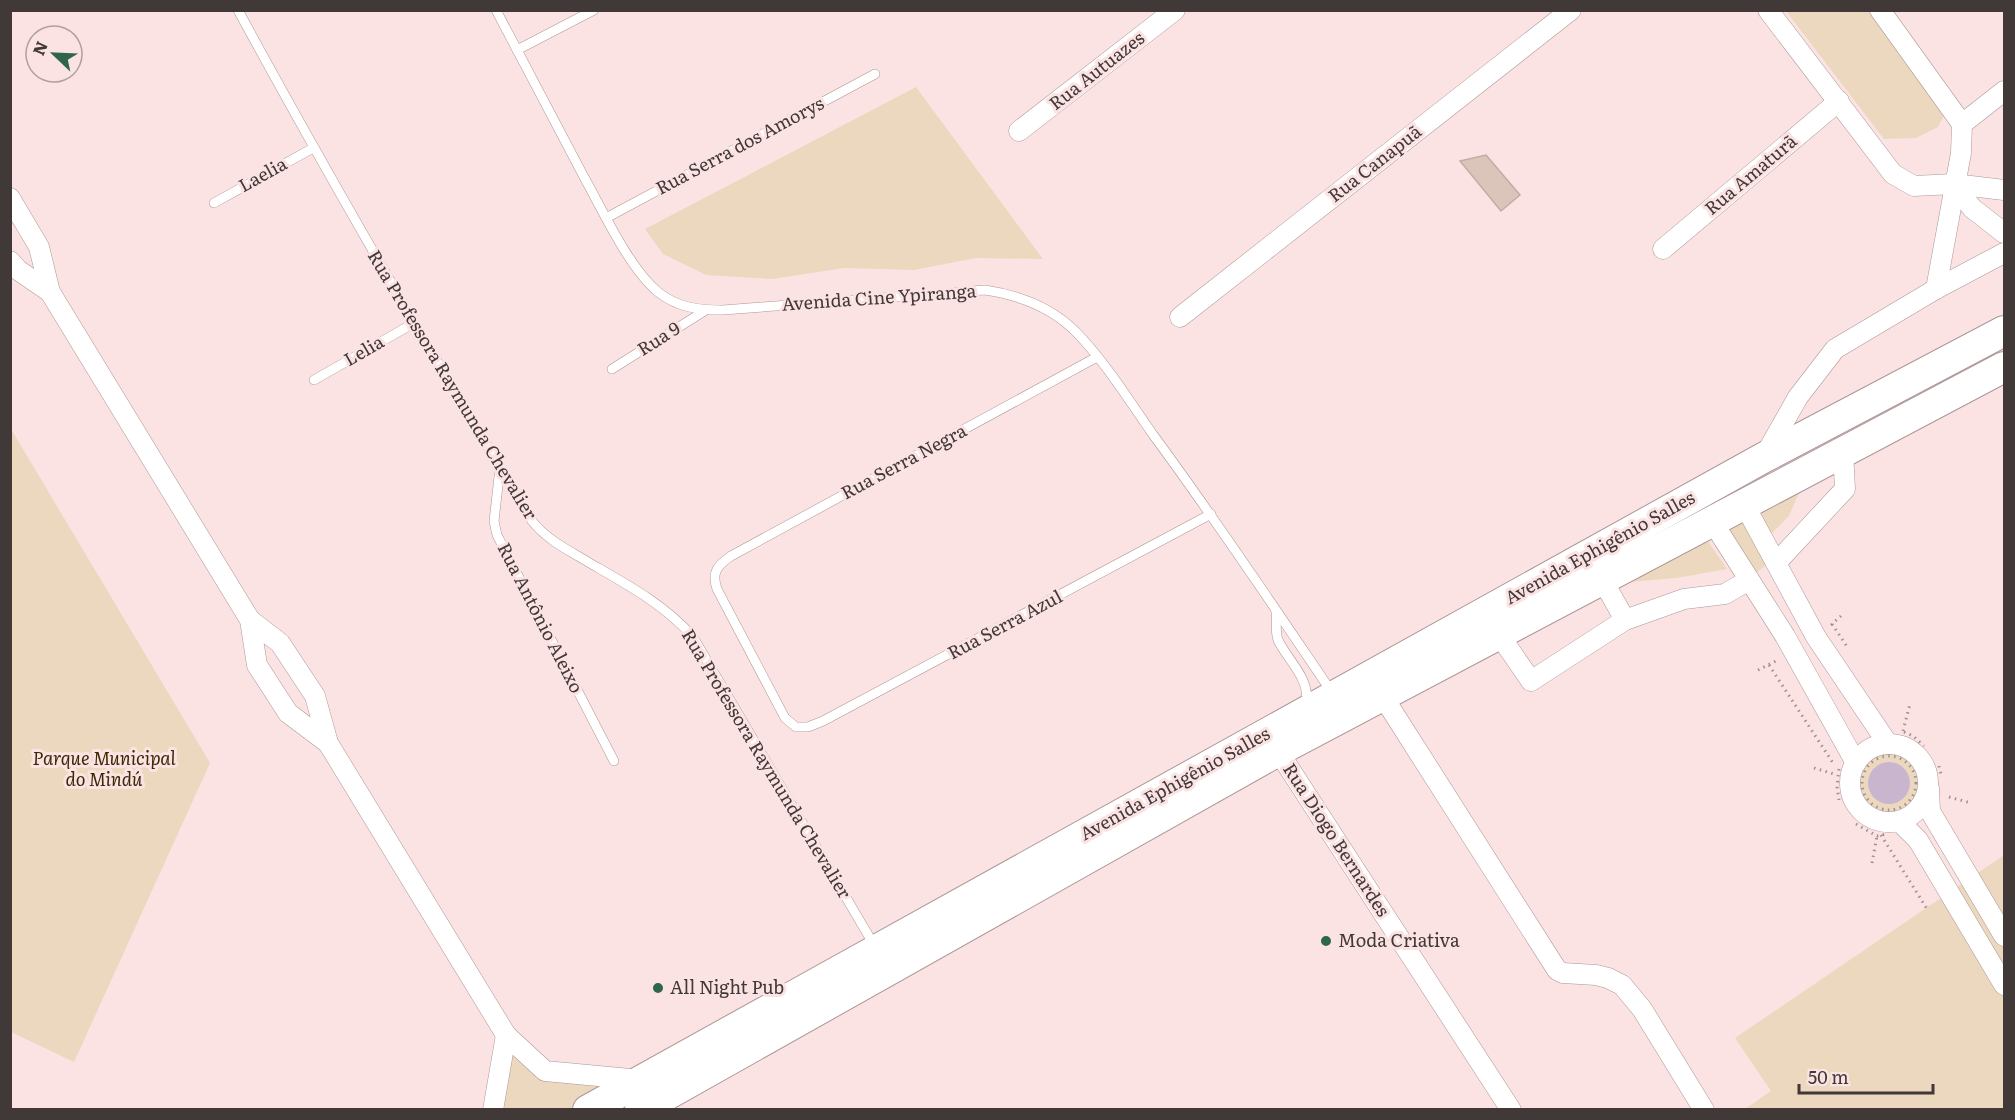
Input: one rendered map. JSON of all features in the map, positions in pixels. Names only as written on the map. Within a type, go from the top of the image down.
[{"type":"main road","name":"Avenida Ephigênio Salles","points":[[588,1110],[1763,458],[2004,331]]},
{"type":"main road","name":"Avenida Ephigênio Salles","points":[[640,1110],[1382,694],[2004,367]]},
{"type":"street","name":"Rua Autuazes","points":[[1019,131],[1175,10]]},
{"type":"street","name":"Rua Canapuã","points":[[1180,317],[1571,10]]},
{"type":"street","points":[[1768,10],[1893,174],[1914,186],[1954,184],[2004,190]]},
{"type":"street","points":[[1880,10],[1962,123],[1961,153],[1936,289]]},
{"type":"street","points":[[1962,123],[2004,91]]},
{"type":"street","name":"Rua Amaturã","points":[[1663,249],[1839,101]]},
{"type":"street","points":[[1954,184],[1972,208],[2004,233]]},
{"type":"street","points":[[10,198],[39,247],[51,292],[250,620],[280,643],[315,696],[328,744],[506,1035],[545,1071],[641,1080]]},
{"type":"street","points":[[1763,458],[1798,397],[1836,349],[1936,289],[2004,253]]},
{"type":"street","points":[[10,261],[18,270],[51,292]]},
{"type":"street","points":[[1776,563],[1845,489],[1843,452]]},
{"type":"street","points":[[1744,504],[1816,637],[1900,745],[1916,755],[1927,771],[1935,789],[1930,811],[2004,936]]},
{"type":"street","points":[[1712,521],[1789,644],[1853,767]]},
{"type":"street","points":[[1602,579],[1625,620]]},
{"type":"street","points":[[1498,633],[1531,681],[1625,620],[1684,599],[1725,594],[1749,580]]},
{"type":"street","points":[[250,620],[257,665],[288,713],[328,744]]},
{"type":"street","points":[[1382,694],[1560,972],[1596,975],[1622,985],[1642,1009],[1704,1110]]},
{"type":"street","points":[[1895,738],[1869,750],[1853,767],[1850,785],[1852,796],[1858,807],[1866,815],[1876,820],[1899,821],[1920,808],[1926,796],[1935,789]]},
{"type":"street","name":"Rua Diogo Bernardes","points":[[1278,751],[1511,1110]]},
{"type":"street","points":[[1899,821],[1918,840],[2004,985]]},
{"type":"street","points":[[493,1110],[506,1035]]},
{"type":"lane","name":"Rua Professora Raymunda Chevalier","points":[[238,10],[313,148],[532,521],[542,532],[642,594],[681,623],[693,637],[876,949]]},
{"type":"lane","name":"Avenida Cine Ypiranga","points":[[496,10],[606,218],[644,279],[660,294],[675,303],[688,308],[706,310],[985,290],[1013,295],[1034,303],[1055,315],[1074,330],[1097,357],[1212,514],[1333,695]]},
{"type":"lane","points":[[517,50],[594,10]]},
{"type":"lane","name":"Rua Serra dos Amorys","points":[[606,218],[875,74]]},
{"type":"lane","name":"Laelia","points":[[214,202],[313,148]]},
{"type":"lane","name":"Rua 9","points":[[612,369],[706,310]]},
{"type":"lane","name":"Lelia","points":[[314,380],[414,323]]},
{"type":"lane","name":"Rua Serra Negra","points":[[796,728],[785,718],[717,589],[714,580],[715,571],[731,556],[1097,357]]},
{"type":"lane","name":"Rua Antônio Aleixo","points":[[500,468],[494,521],[497,535],[614,761]]},
{"type":"lane","name":"Rua Serra Azul","points":[[796,728],[823,722],[1212,514]]},
{"type":"lane","points":[[1276,609],[1277,638],[1306,685],[1308,694],[1306,705],[1300,714]]},
{"type":"path","points":[[1769,665],[1830,760],[1853,767],[1888,756],[1896,756],[1906,761],[1915,774],[1916,783],[1911,800],[1895,810],[1886,811],[1870,803],[1853,767]]},
{"type":"path","points":[[1895,738],[1910,704]]},
{"type":"path","points":[[1814,768],[1837,775]]},
{"type":"path","points":[[1935,789],[1971,803]]},
{"type":"path","points":[[1872,863],[1879,835],[1927,909]]},
{"type":"green space","points":[[1786,11],[1872,11],[1947,110],[1938,127],[1916,138],[1884,139]]},
{"type":"green space","points":[[916,87],[1043,259],[976,258],[914,270],[844,268],[772,279],[706,275],[663,254],[645,229]]},
{"type":"green space","name":"Parque Municipal do Mindú","points":[[11,429],[210,763],[74,1062],[11,1032]]},
{"type":"green space","points":[[1806,477],[1789,516],[1765,540],[1751,506]]},
{"type":"green space","points":[[1738,515],[1769,563],[1753,575],[1725,532]]},
{"type":"green space","points":[[1705,537],[1727,569],[1677,578],[1629,582]]},
{"type":"green space","points":[[1889,752],[1906,757],[1911,761],[1915,766],[1920,783],[1915,800],[1911,805],[1906,809],[1889,814],[1872,809],[1867,805],[1863,800],[1858,783],[1863,766],[1867,761],[1872,757]]},
{"type":"green space","points":[[2004,855],[2004,1109],[1745,1109],[1771,1091],[1735,1038]]},
{"type":"green space","points":[[512,1048],[543,1076],[612,1084],[572,1109],[497,1110]]},
{"type":"shaded area","points":[[1889,762],[1904,768],[1910,783],[1904,798],[1889,804],[1874,798],[1868,783],[1874,768]]},
{"type":"building","points":[[1486,155],[1520,195],[1501,211],[1460,161]]},
{"type":"place","name":"Moda Criativa","points":[[1326,941]]},
{"type":"place","name":"All Night Pub","points":[[658,988]]}]
